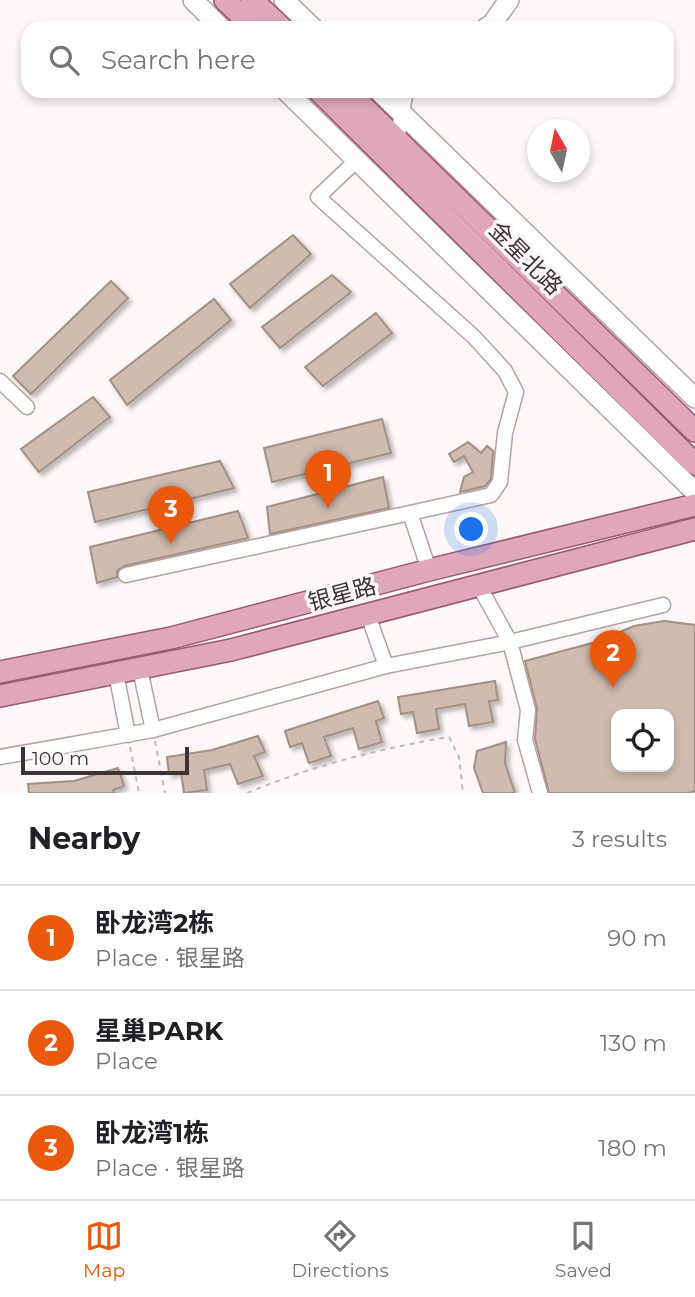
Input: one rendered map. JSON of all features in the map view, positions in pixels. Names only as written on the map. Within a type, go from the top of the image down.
[{"type":"main road","points":[[192,0],[214,21]]},
{"type":"main road","points":[[225,0],[247,21]]},
{"type":"main road","points":[[252,0],[274,21]]},
{"type":"main road","points":[[284,0],[306,21]]},
{"type":"main road","points":[[494,21],[509,0]]},
{"type":"main road","points":[[293,98],[695,492]]},
{"type":"main road","name":"金星北路","points":[[326,98],[695,464]]},
{"type":"main road","name":"金星北路","points":[[354,98],[695,431]]},
{"type":"main road","points":[[387,98],[695,398]]},
{"type":"main road","name":"银星路","points":[[0,672],[171,638],[429,570],[695,505]]},
{"type":"main road","name":"银星路","points":[[0,696],[231,650],[695,529]]},
{"type":"street","points":[[397,140],[406,98]]},
{"type":"street","points":[[126,575],[491,495],[500,482],[505,433],[516,391],[505,372],[474,337],[317,197],[357,160]]},
{"type":"street","points":[[0,381],[27,407]]},
{"type":"street","points":[[410,513],[429,570]]},
{"type":"street","points":[[479,586],[510,642],[528,710],[525,740],[540,793]]},
{"type":"street","points":[[0,757],[153,730],[386,666],[510,642],[663,606]]},
{"type":"street","points":[[368,615],[386,666]]},
{"type":"street","points":[[140,668],[153,730]]},
{"type":"street","points":[[116,673],[128,735]]},
{"type":"path","points":[[153,730],[165,793]]},
{"type":"path","points":[[128,735],[139,793]]},
{"type":"path","points":[[247,793],[309,770],[389,748],[449,737],[459,757],[463,793]]},
{"type":"building","points":[[293,235],[311,254],[250,308],[230,284]]},
{"type":"building","points":[[332,275],[351,292],[280,348],[262,327]]},
{"type":"building","points":[[111,281],[128,298],[31,394],[13,376]]},
{"type":"building","points":[[214,299],[231,320],[127,405],[110,380]]},
{"type":"building","points":[[376,313],[392,333],[323,386],[305,367]]},
{"type":"building","points":[[93,397],[110,417],[39,472],[21,449]]},
{"type":"building","points":[[382,419],[391,453],[272,482],[264,448]]},
{"type":"building","points":[[468,442],[481,453],[487,446],[493,451],[491,479],[485,486],[460,492],[464,477],[473,472],[464,456],[454,462],[449,454]]},
{"type":"building","points":[[220,461],[234,488],[95,522],[88,492]]},
{"type":"building","points":[[383,477],[389,508],[270,534],[267,507]]},
{"type":"building","points":[[238,511],[248,538],[124,566],[117,571],[117,577],[97,583],[90,547]]},
{"type":"building","points":[[664,621],[695,625],[695,791],[549,793],[535,739],[537,708],[525,661],[596,642],[634,626]]},
{"type":"building","points":[[495,681],[498,700],[489,701],[493,722],[469,726],[465,704],[436,709],[439,729],[417,733],[413,712],[401,714],[398,697]]},
{"type":"building","points":[[378,701],[384,718],[376,721],[382,742],[359,749],[353,728],[324,737],[331,756],[309,763],[302,743],[290,747],[285,731]]},
{"type":"building","points":[[258,736],[265,752],[254,756],[263,776],[238,784],[230,764],[204,770],[207,790],[184,793],[181,772],[169,774],[167,757],[212,750]]},
{"type":"building","points":[[506,742],[505,763],[515,793],[483,793],[474,768],[477,751]]},
{"type":"building","points":[[118,768],[124,786],[113,790],[115,793],[29,793],[28,784],[74,781]]},
{"type":"place","name":"卧龙湾2栋","points":[[328,508]]},
{"type":"place","name":"卧龙湾1栋","points":[[171,544]]},
{"type":"place","name":"星巢PARK","points":[[613,688]]}]
